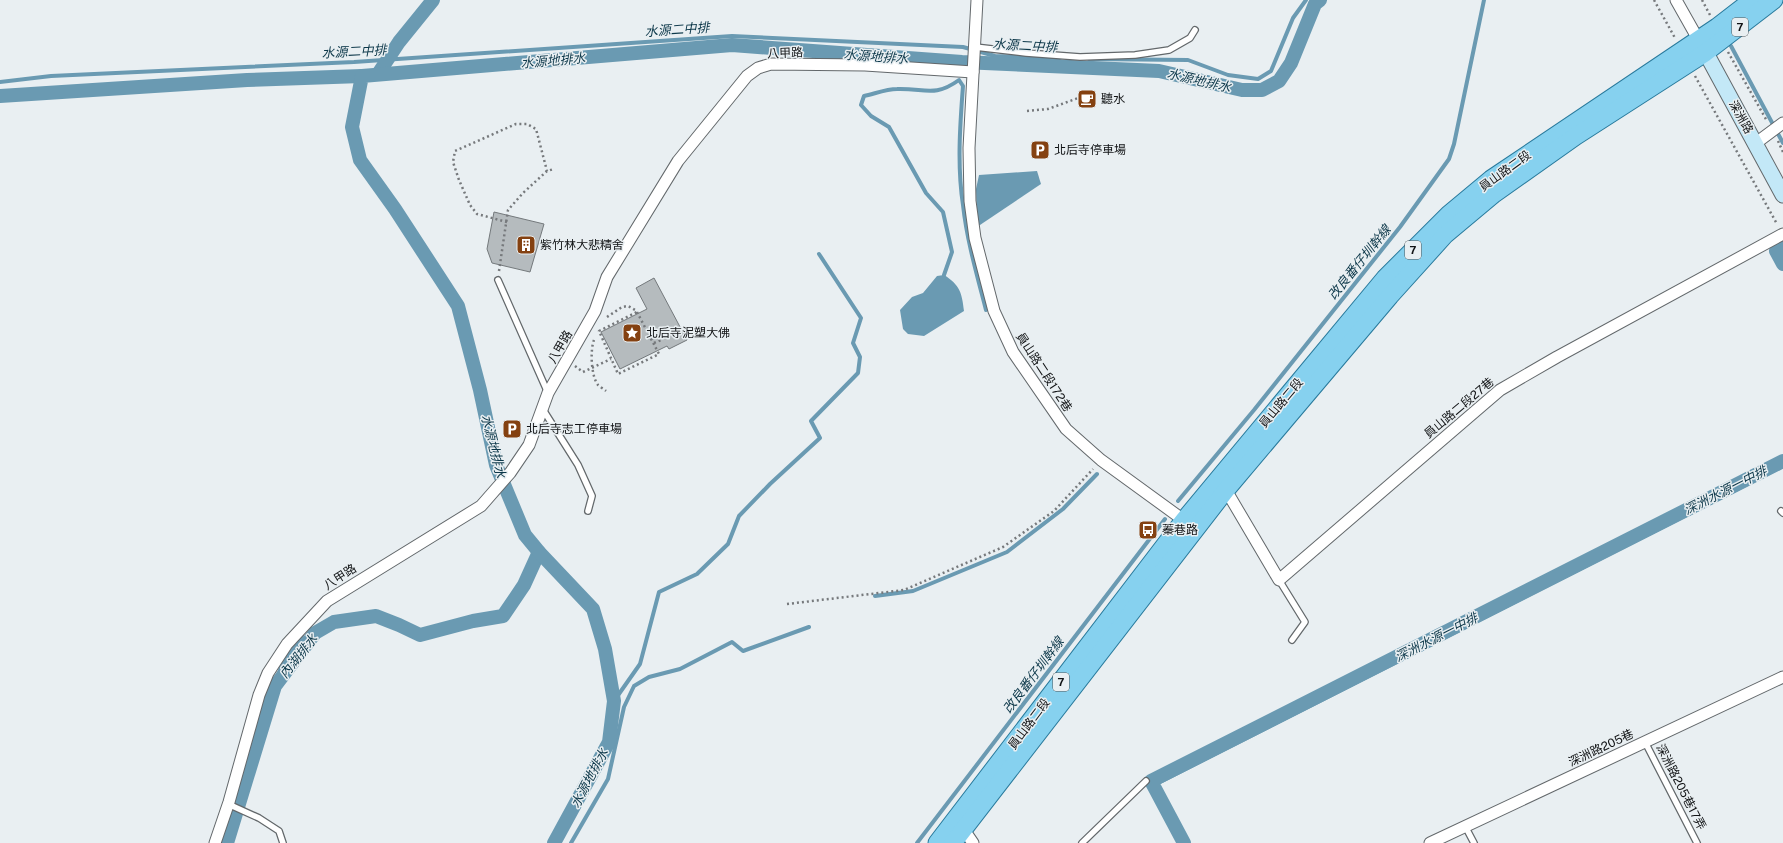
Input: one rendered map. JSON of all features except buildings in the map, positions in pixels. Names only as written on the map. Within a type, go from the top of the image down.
[{"type":"main road","name":"7","points":[[1720,34],[1752,0]]},
{"type":"main road","name":"7","points":[[1702,46],[1774,0]]},
{"type":"main road","name":"員山路二段","points":[[953,843],[964,831],[1190,524],[1223,484],[1445,235],[1494,194],[1702,46]]},
{"type":"main road","name":"員山路二段","points":[[937,843],[964,831]]},
{"type":"street","points":[[973,71],[977,0]]},
{"type":"street","points":[[1676,0],[1702,46]]},
{"type":"street","name":"深洲路","points":[[1702,46],[1783,195]]},
{"type":"street","name":"八甲路","points":[[215,843],[231,806],[265,680],[268,673],[292,638],[327,601],[481,506],[496,491],[529,445],[548,393],[595,311],[607,278],[678,161],[747,76],[758,68],[771,64],[865,65],[973,71]]},
{"type":"street","name":"員山路二段172巷","points":[[973,71],[969,148],[970,201],[975,238],[994,311],[1013,352],[1066,429],[1101,460],[1190,524]]},
{"type":"street","points":[[1756,143],[1783,124]]},
{"type":"street","name":"員山路二段27巷","points":[[1279,580],[1500,390],[1557,357],[1783,234]]},
{"type":"street","points":[[1223,484],[1279,580]]},
{"type":"street","name":"深洲路205巷","points":[[1430,843],[1783,677]]},
{"type":"lane","points":[[974,51],[1080,57],[1135,55],[1169,50],[1190,38],[1194,30]]},
{"type":"lane","points":[[498,280],[548,393]]},
{"type":"lane","points":[[542,408],[578,465],[592,496],[588,511]]},
{"type":"lane","points":[[1279,580],[1304,622],[1292,640]]},
{"type":"lane","name":"深洲路205巷17弄","points":[[1645,742],[1697,843]]},
{"type":"lane","points":[[1082,843],[1146,781]]},
{"type":"lane","points":[[231,806],[259,818],[280,831],[283,843]]},
{"type":"lane","points":[[1465,826],[1474,843]]},
{"type":"path","points":[[1654,0],[1783,234]]},
{"type":"path","points":[[1702,0],[1783,152]]},
{"type":"path","points":[[1026,111],[1048,109],[1081,97]]},
{"type":"path","points":[[507,222],[476,214],[470,205],[453,162],[455,151],[516,124],[528,124],[536,129],[547,171]]},
{"type":"path","points":[[498,280],[508,210],[523,193],[547,171],[554,169]]},
{"type":"path","points":[[602,321],[607,316],[622,307],[628,306],[637,312],[659,354],[618,374],[599,331],[637,312]]},
{"type":"path","points":[[598,326],[591,348],[593,367],[598,384],[606,391]]},
{"type":"path","points":[[654,343],[660,340]]},
{"type":"path","points":[[567,361],[584,372],[611,359]]},
{"type":"path","points":[[787,604],[904,590],[1003,547],[1054,511],[1101,460]]},
{"type":"water","points":[[1037,171],[1041,184],[977,227],[976,189],[979,175]]},
{"type":"water","points":[[944,275],[957,286],[961,294],[964,311],[924,336],[908,334],[903,329],[900,310],[912,297],[923,293],[937,276]]},
{"type":"waterway","name":"水源地排水","points":[[378,74],[399,42],[433,0]]},
{"type":"waterway","name":"水源二中排","points":[[1089,59],[1188,60],[1228,75],[1258,79],[1271,71],[1293,18],[1306,0]]},
{"type":"waterway","name":"水源地排水","points":[[554,843],[609,742],[614,701],[605,649],[593,609],[525,535],[496,465],[480,390],[458,306],[395,209],[360,160],[352,127],[362,76],[732,45],[962,62],[1159,71],[1242,90],[1262,90],[1279,81],[1291,63],[1315,4],[1320,0]]},
{"type":"waterway","name":"改良番仔圳幹線","points":[[1178,501],[1254,410],[1400,227],[1449,159],[1454,144],[1484,0]]},
{"type":"waterway","name":"水源二中排","points":[[0,82],[51,76],[354,62],[732,36],[963,47],[995,56],[1060,58]]},
{"type":"waterway","points":[[1731,46],[1783,143]]},
{"type":"waterway","points":[[0,96],[247,80],[362,76]]},
{"type":"waterway","points":[[944,275],[952,252],[943,212],[926,193],[889,127],[871,116],[861,105],[864,96],[893,89],[929,91],[943,89],[959,80],[963,86],[960,146],[961,190],[970,245],[986,310]]},
{"type":"waterway","points":[[1783,248],[1776,251],[1783,264]]},
{"type":"waterway","points":[[614,701],[640,664],[659,592],[697,574],[728,544],[739,516],[770,484],[820,438],[811,421],[858,373],[860,357],[853,343],[861,318],[819,254]]},
{"type":"waterway","name":"深洲水源一中排","points":[[1184,843],[1151,781],[1783,461]]},
{"type":"waterway","points":[[1158,783],[1783,466]]},
{"type":"waterway","points":[[875,596],[913,591],[1007,552],[1063,509],[1097,474]]},
{"type":"waterway","name":"改良番仔圳幹線","points":[[917,843],[1165,519]]},
{"type":"waterway","name":"內湖排水","points":[[227,843],[275,686],[315,633],[334,622],[376,616],[420,635],[473,621],[503,616],[524,585],[539,552]]},
{"type":"waterway","points":[[571,843],[608,779],[624,707],[634,686],[649,677],[680,669],[732,642],[743,651],[809,627]]},
{"type":"waterway","points":[[275,686],[282,664],[302,636]]},
{"type":"place","name":"聽水","points":[[1087,99]]},
{"type":"place","name":"北后寺停車場","points":[[1040,150]]},
{"type":"place","name":"紫竹林大悲精舍","points":[[526,245]]},
{"type":"place","name":"北后寺泥塑大佛","points":[[632,333]]},
{"type":"place","name":"北后寺志工停車場","points":[[512,429]]},
{"type":"place","name":"蓁巷路","points":[[1148,530]]}]
